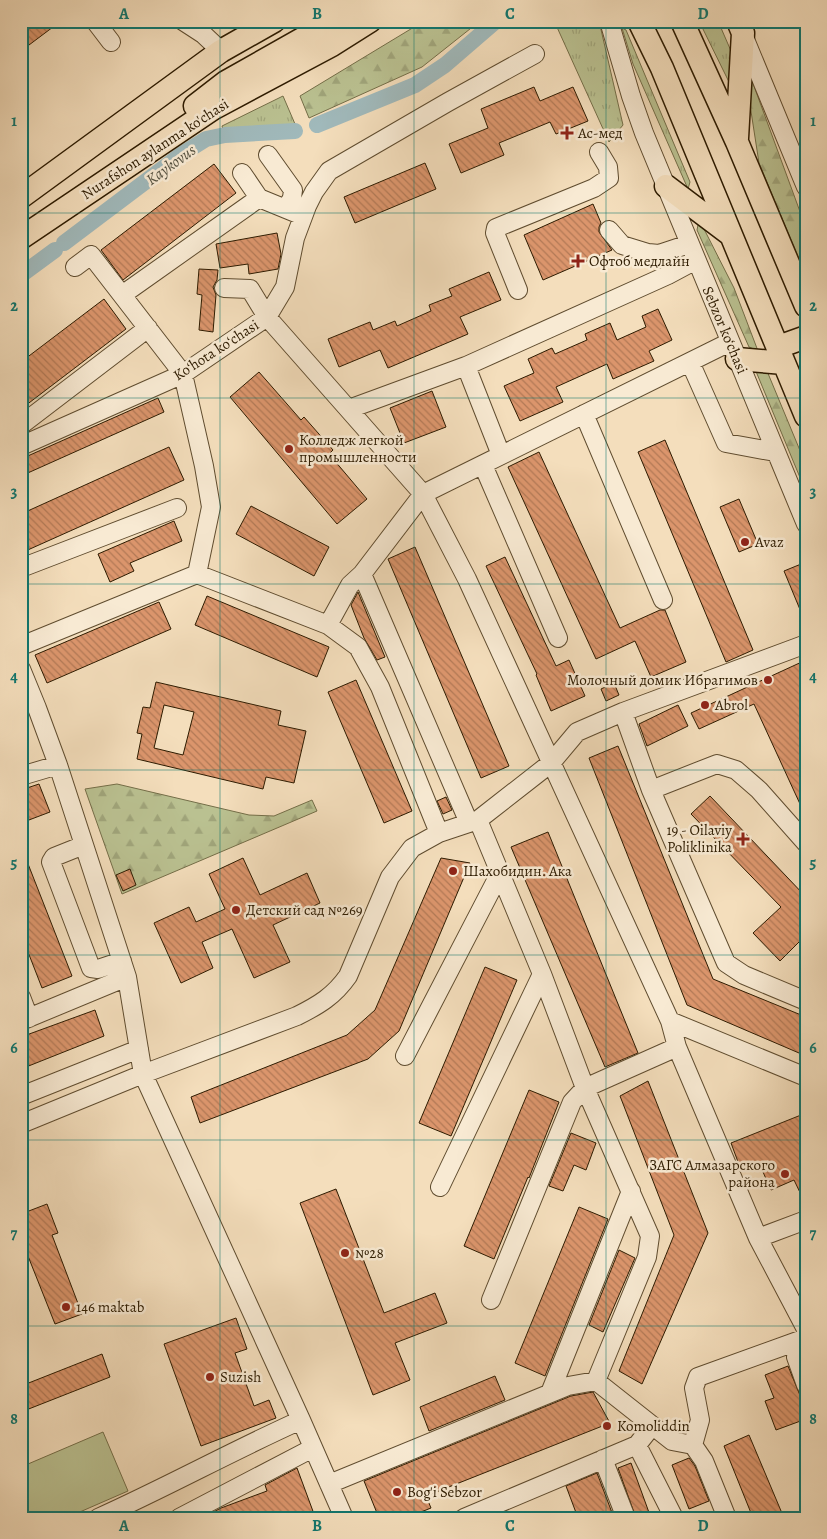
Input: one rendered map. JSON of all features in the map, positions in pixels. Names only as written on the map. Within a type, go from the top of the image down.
[{"type":"main road","points":[[21,197],[221,51],[258,21]]},
{"type":"main road","points":[[221,51],[274,21]]},
{"type":"main road","points":[[41,223],[226,82],[334,21]]},
{"type":"main road","name":"Nurafshon aylanma ko'chasi","points":[[21,238],[214,108],[332,46],[370,21]]},
{"type":"main road","points":[[639,21],[662,68],[806,416]]},
{"type":"main road","points":[[682,21],[737,142],[806,306]]},
{"type":"main road","points":[[737,142],[740,27]]},
{"type":"main road","points":[[666,186],[731,235]]},
{"type":"main road","points":[[733,351],[781,355],[806,337]]},
{"type":"street","points":[[96,21],[111,42]]},
{"type":"street","points":[[183,21],[203,34],[221,51]]},
{"type":"street","name":"Sebzor ko‘chasi","points":[[609,21],[631,96],[666,186],[806,524]]},
{"type":"street","points":[[740,27],[806,187]]},
{"type":"street","name":"Koʻhota koʻchasi","points":[[21,446],[182,374],[268,317],[285,287],[291,255],[303,216],[314,192],[329,171],[535,54]]},
{"type":"street","points":[[518,290],[495,233],[496,228],[594,188],[609,178],[608,167],[599,152]]},
{"type":"street","points":[[268,156],[293,190],[292,198],[286,209]]},
{"type":"street","points":[[242,173],[259,198],[303,216]]},
{"type":"street","points":[[122,296],[259,198]]},
{"type":"street","points":[[609,230],[622,245],[648,253],[659,254],[689,244]]},
{"type":"street","points":[[75,267],[91,255],[182,374],[204,466],[211,507],[197,574]]},
{"type":"street","points":[[349,409],[466,366],[668,275],[696,260]]},
{"type":"street","points":[[224,288],[250,289],[268,317],[424,494],[467,579],[670,1021],[677,1047],[758,1238],[806,1328]]},
{"type":"street","points":[[21,425],[148,328]]},
{"type":"street","points":[[328,625],[350,585],[362,574],[424,494],[690,362],[733,351]]},
{"type":"street","points":[[690,362],[726,443],[775,452]]},
{"type":"street","points":[[466,366],[501,456]]},
{"type":"street","points":[[584,414],[663,600]]},
{"type":"street","points":[[483,465],[558,638]]},
{"type":"street","points":[[21,568],[177,508]]},
{"type":"street","points":[[21,646],[197,574],[328,625],[358,647],[380,687],[439,833]]},
{"type":"street","points":[[362,574],[474,821],[500,872],[542,974],[585,1088],[650,1236],[647,1257],[596,1381]]},
{"type":"street","points":[[21,1124],[143,1074],[297,1016],[327,999],[338,990],[348,976],[390,877],[412,848],[439,833],[474,821],[551,764],[578,732],[623,712],[806,644]]},
{"type":"street","points":[[21,669],[58,764],[124,969],[143,1074],[344,1518]]},
{"type":"street","points":[[623,712],[651,790],[726,963],[744,975],[806,1001]]},
{"type":"street","points":[[21,776],[58,764]]},
{"type":"street","points":[[651,790],[717,764],[736,770],[759,790],[806,843]]},
{"type":"street","points":[[84,845],[54,856],[51,862],[91,968],[124,969]]},
{"type":"street","points":[[405,1056],[500,872]]},
{"type":"street","points":[[21,997],[25,1019],[124,969]]},
{"type":"street","points":[[440,1187],[542,974]]},
{"type":"street","points":[[670,1021],[806,1077]]},
{"type":"street","points":[[491,1300],[572,1102],[585,1088],[677,1047]]},
{"type":"street","points":[[21,1096],[139,1049]]},
{"type":"street","points":[[550,1393],[631,1191]]},
{"type":"street","points":[[758,1238],[806,1220]]},
{"type":"street","points":[[692,1445],[700,1420],[694,1388],[698,1377],[806,1338]]},
{"type":"street","points":[[796,1358],[806,1385]]},
{"type":"street","points":[[329,1484],[568,1386],[596,1381],[672,1441],[692,1445],[704,1462],[727,1518]]},
{"type":"street","points":[[98,1518],[301,1420]]},
{"type":"street","points":[[464,1518],[637,1445],[652,1426]]},
{"type":"street","points":[[637,1445],[674,1518]]},
{"type":"street","points":[[179,1518],[313,1448]]},
{"type":"street","points":[[603,1459],[626,1518]]},
{"type":"green space","points":[[424,21],[480,21],[422,67],[309,118],[300,96]]},
{"type":"green space","points":[[557,21],[599,21],[623,125],[609,142],[556,25]]},
{"type":"green space","points":[[699,21],[718,21],[731,51],[730,84]]},
{"type":"green space","points":[[622,28],[626,30],[690,182],[688,189],[633,64]]},
{"type":"green space","points":[[751,78],[806,228],[806,276],[759,163],[746,79]]},
{"type":"green space","points":[[283,96],[295,124],[286,128],[224,132],[222,126]]},
{"type":"green space","points":[[698,225],[703,227],[734,288],[758,351],[749,347],[697,230]]},
{"type":"green space","points":[[755,369],[767,371],[806,465],[806,492]]},
{"type":"green space","points":[[117,784],[249,815],[274,816],[312,800],[317,811],[122,894],[85,789]]},
{"type":"green space","points":[[103,1432],[128,1491],[66,1518],[24,1518],[21,1511],[21,1467]]},
{"type":"building","points":[[21,21],[61,21],[21,51]]},
{"type":"building","points":[[534,87],[540,101],[573,87],[588,121],[556,134],[550,122],[499,143],[504,155],[461,173],[449,144],[488,128],[481,109]]},
{"type":"building","points":[[425,163],[436,189],[355,223],[344,197]]},
{"type":"building","points":[[214,164],[236,193],[123,280],[101,250]]},
{"type":"building","points":[[593,204],[601,223],[599,232],[612,250],[543,280],[524,235]]},
{"type":"building","points":[[277,233],[281,254],[278,269],[249,274],[248,264],[220,268],[216,244]]},
{"type":"building","points":[[199,269],[218,270],[217,280],[213,287],[216,295],[213,332],[199,330],[202,295],[197,294]]},
{"type":"building","points":[[489,272],[501,300],[460,317],[468,334],[388,368],[380,350],[339,367],[328,339],[370,322],[373,330],[395,321],[397,326],[431,311],[429,305],[452,296],[449,289]]},
{"type":"building","points":[[104,299],[126,329],[21,409],[21,362]]},
{"type":"building","points":[[658,309],[672,340],[649,351],[654,361],[613,379],[607,364],[556,387],[563,402],[520,421],[504,386],[534,373],[528,359],[552,348],[555,354],[587,340],[585,334],[610,323],[617,340],[646,327],[642,316]]},
{"type":"building","points":[[259,372],[301,420],[304,417],[333,450],[329,454],[367,499],[337,524],[230,397]]},
{"type":"building","points":[[432,391],[446,427],[404,443],[390,408]]},
{"type":"building","points":[[158,398],[164,412],[21,476],[21,459]]},
{"type":"building","points":[[665,440],[753,650],[726,662],[638,452]]},
{"type":"building","points":[[169,447],[184,480],[21,553],[21,514]]},
{"type":"building","points":[[539,452],[620,628],[660,610],[665,610],[686,662],[651,677],[635,641],[596,659],[508,467]]},
{"type":"building","points":[[739,499],[758,544],[739,552],[720,507]]},
{"type":"building","points":[[251,506],[329,547],[314,576],[236,534]]},
{"type":"building","points":[[174,521],[182,541],[130,563],[134,571],[110,582],[98,554]]},
{"type":"building","points":[[415,547],[509,766],[481,778],[388,559]]},
{"type":"building","points":[[505,557],[556,666],[569,660],[585,696],[551,711],[537,674],[486,566]]},
{"type":"building","points":[[806,562],[806,624],[784,571]]},
{"type":"building","points":[[358,592],[385,657],[377,660],[364,638],[351,605]]},
{"type":"building","points":[[207,596],[329,647],[317,677],[195,625]]},
{"type":"building","points":[[159,602],[171,629],[47,683],[35,655]]},
{"type":"building","points":[[806,660],[806,817],[754,704],[699,729],[691,713]]},
{"type":"building","points":[[356,680],[412,811],[384,823],[328,692]]},
{"type":"building","points":[[156,682],[281,711],[278,725],[306,731],[294,783],[266,777],[263,789],[137,759],[142,734],[137,733],[143,707],[150,708]],"holes":[[[164,705],[194,712],[183,755],[154,748]]]},
{"type":"building","points":[[614,683],[619,695],[606,701],[601,689]]},
{"type":"building","points":[[678,705],[688,726],[647,746],[639,724]]},
{"type":"building","points":[[618,746],[713,979],[806,1017],[806,1056],[687,1005],[589,758]]},
{"type":"building","points":[[39,784],[50,812],[21,823],[21,790]]},
{"type":"building","points":[[710,796],[806,897],[806,935],[780,961],[753,933],[781,907],[691,814]]},
{"type":"building","points":[[446,797],[452,810],[443,814],[437,801]]},
{"type":"building","points":[[548,832],[638,1053],[605,1067],[511,847]]},
{"type":"building","points":[[21,846],[72,976],[42,988],[21,934]]},
{"type":"building","points":[[243,858],[260,895],[307,873],[320,903],[273,925],[290,962],[254,978],[232,929],[202,942],[213,968],[181,983],[154,923],[189,907],[196,922],[225,909],[209,874]]},
{"type":"building","points":[[441,858],[470,863],[399,1031],[368,1059],[200,1123],[191,1097],[347,1035],[375,1010]]},
{"type":"building","points":[[130,869],[136,885],[123,891],[116,875]]},
{"type":"building","points":[[485,967],[517,980],[451,1136],[419,1123]]},
{"type":"building","points":[[95,1010],[104,1036],[21,1069],[21,1037]]},
{"type":"building","points":[[648,1081],[708,1233],[642,1384],[619,1371],[674,1235],[620,1096]]},
{"type":"building","points":[[529,1090],[559,1102],[494,1259],[464,1246]]},
{"type":"building","points":[[806,1113],[806,1205],[794,1180],[771,1190],[759,1163],[741,1170],[731,1143]]},
{"type":"building","points":[[571,1133],[596,1143],[586,1170],[574,1165],[563,1191],[549,1186]]},
{"type":"building","points":[[336,1189],[384,1313],[435,1293],[447,1323],[395,1343],[410,1380],[373,1395],[300,1203]]},
{"type":"building","points":[[47,1204],[58,1233],[52,1235],[82,1314],[55,1324],[24,1246],[21,1247],[21,1214]]},
{"type":"building","points":[[579,1207],[608,1219],[545,1376],[515,1363]]},
{"type":"building","points":[[619,1250],[635,1258],[603,1332],[589,1325]]},
{"type":"building","name":"Suzish","points":[[236,1318],[247,1349],[235,1353],[254,1406],[269,1400],[276,1418],[201,1446],[164,1344]]},
{"type":"building","points":[[102,1354],[110,1377],[21,1412],[21,1386]]},
{"type":"building","points":[[788,1366],[806,1410],[806,1419],[776,1430],[765,1401],[774,1398],[765,1375]]},
{"type":"building","points":[[495,1376],[505,1400],[429,1431],[420,1407]]},
{"type":"building","points":[[593,1392],[610,1423],[426,1496],[431,1508],[406,1518],[379,1518],[364,1481],[571,1396]]},
{"type":"building","points":[[749,1435],[784,1518],[753,1518],[724,1446]]},
{"type":"building","points":[[689,1458],[695,1466],[709,1501],[689,1509],[672,1465]]},
{"type":"building","points":[[631,1463],[651,1518],[636,1518],[618,1468]]},
{"type":"building","points":[[297,1468],[314,1514],[303,1518],[202,1518],[221,1508],[267,1491],[265,1485]]},
{"type":"building","points":[[597,1473],[614,1518],[578,1518],[566,1486]]},
{"type":"waterway","name":"Kaykovus","points":[[317,125],[415,85],[445,65],[496,21]]},
{"type":"waterway","name":"Kaykovus","points":[[64,243],[182,154],[206,139],[225,135],[295,131]]},
{"type":"waterway","name":"Kaykovus","points":[[21,275],[55,250]]},
{"type":"place","name":"Ас-мед","points":[[567,133]]},
{"type":"place","name":"Офтоб медлайн","points":[[578,261]]},
{"type":"place","name":"Колледж легкой промышленности","points":[[289,449]]},
{"type":"place","name":"Avaz","points":[[745,542]]},
{"type":"place","name":"Молочный домик Ибрагимов","points":[[768,680]]},
{"type":"place","name":"Abrol","points":[[705,705]]},
{"type":"place","name":"19 - Oilaviy Poliklinika","points":[[743,839]]},
{"type":"place","name":"Шахобидин. Ака","points":[[453,871]]},
{"type":"place","name":"Детский сад №269","points":[[236,910]]},
{"type":"place","name":"ЗАГС Алмазарского района","points":[[785,1174]]},
{"type":"place","name":"№28","points":[[345,1253]]},
{"type":"place","name":"146 maktab","points":[[66,1307]]},
{"type":"place","name":"Suzish","points":[[210,1377]]},
{"type":"place","name":"Komoliddin","points":[[607,1426]]},
{"type":"place","name":"Bog'i Sebzor","points":[[397,1492]]}]
